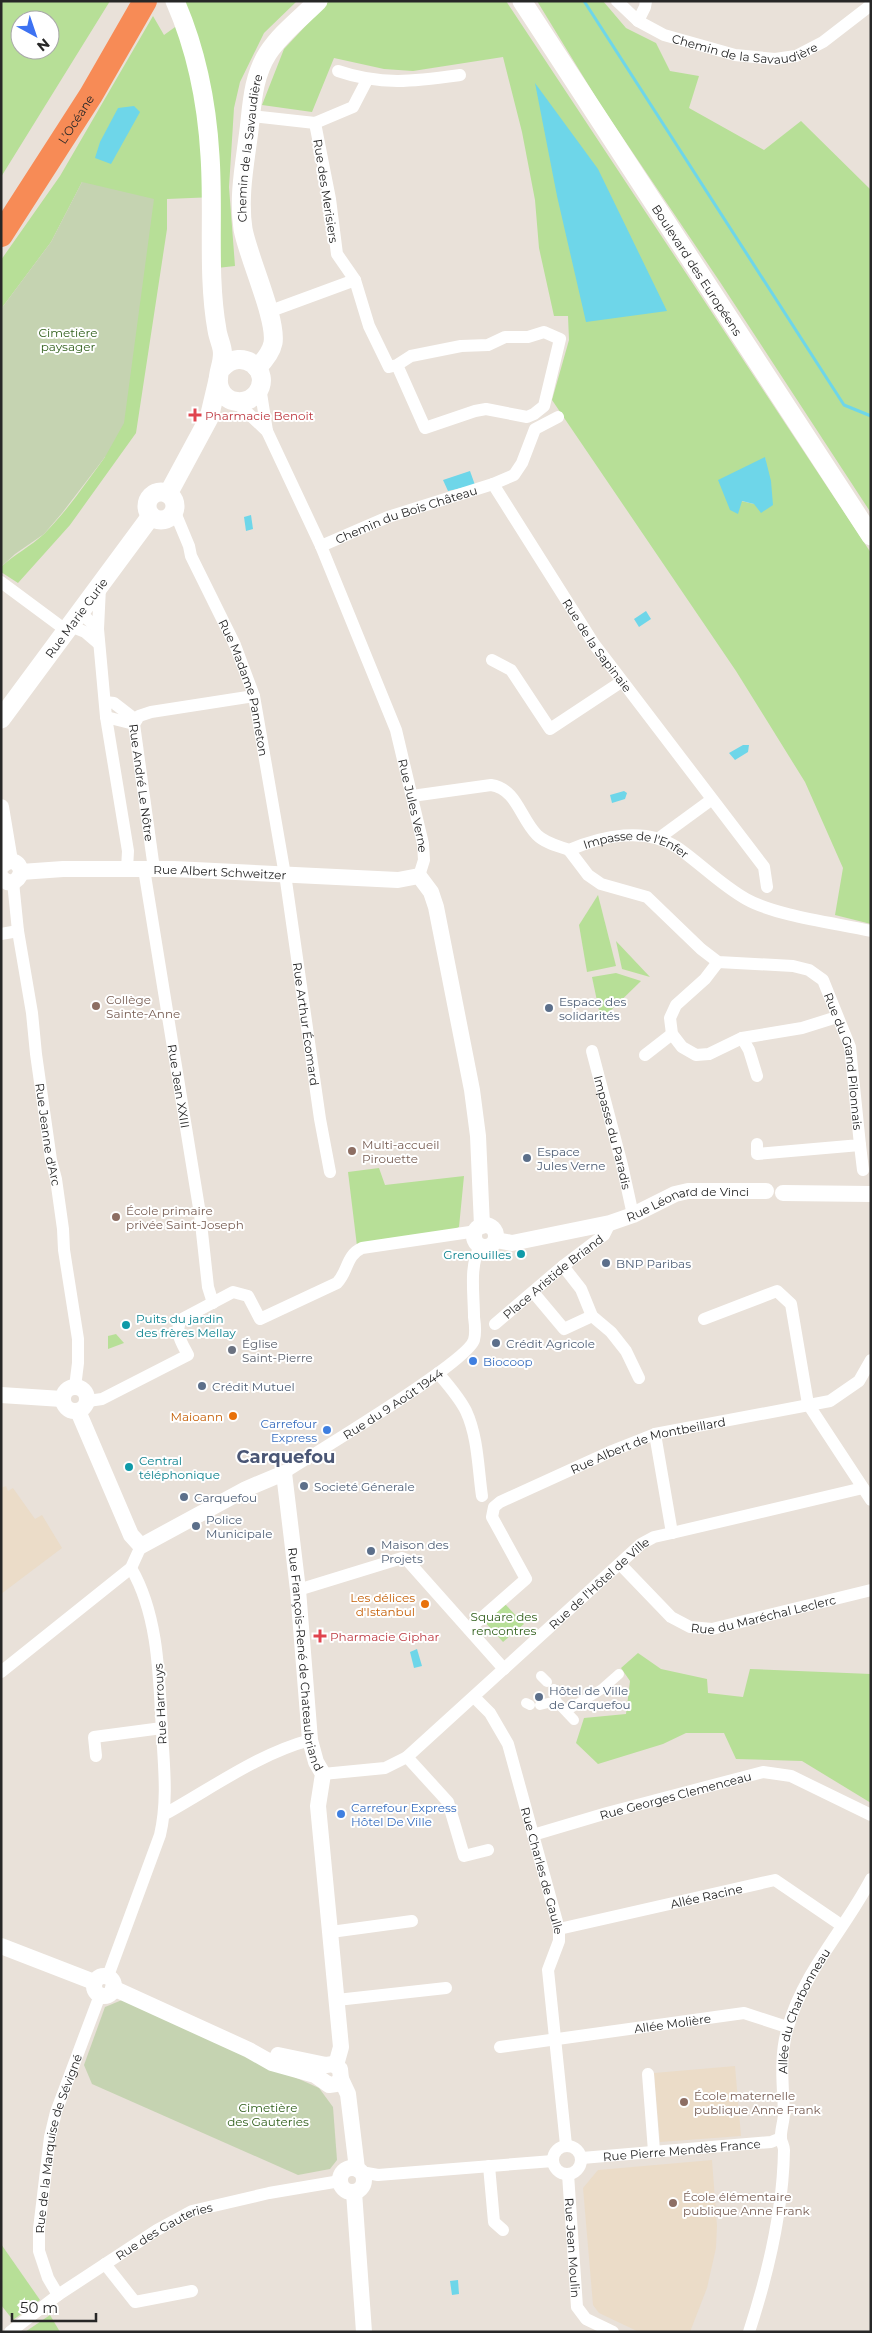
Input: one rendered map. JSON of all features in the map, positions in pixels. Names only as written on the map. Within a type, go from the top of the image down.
[{"type":"highway","name":"L’Océane","points":[[1,209],[58,120],[128,1]]},
{"type":"highway","name":"L’Océane","points":[[1,235],[91,95],[145,1]]},
{"type":"main road","name":"Chemin de la Savaudière","points":[[253,364],[273,345],[273,334],[268,312],[247,246],[241,208],[244,160],[255,87],[267,54],[282,35],[318,1]]},
{"type":"main road","name":"Boulevard des Européens","points":[[522,2],[871,536]]},
{"type":"main road","points":[[177,5],[200,80],[207,123],[215,305],[217,331],[223,356],[220,391],[233,401]]},
{"type":"main road","points":[[209,418],[233,401],[249,400],[260,387],[260,375],[233,341],[215,305]]},
{"type":"main road","points":[[171,502],[209,418],[213,391],[220,374],[234,360],[253,364]]},
{"type":"main road","name":"Rue Marie Curie","points":[[1,719],[152,516],[158,519],[165,519],[171,502]]},
{"type":"street","name":"Chemin de la Savaudière","points":[[617,1],[638,21],[664,35],[735,56],[775,59],[796,56],[823,42],[871,5]]},
{"type":"street","points":[[638,21],[646,1]]},
{"type":"street","points":[[338,71],[367,80],[416,81],[460,75]]},
{"type":"street","points":[[251,116],[315,123],[353,107],[367,80]]},
{"type":"street","name":"Rue des Merisiers","points":[[315,123],[330,199],[336,254],[355,280],[370,326],[389,367],[397,365]]},
{"type":"street","points":[[268,312],[355,280]]},
{"type":"street","points":[[544,332],[560,339],[544,406],[527,417],[486,410],[475,411],[425,428],[397,365],[411,356],[461,346],[488,345],[505,337],[528,337],[544,332]]},
{"type":"street","name":"Rue Jules Verne","points":[[260,387],[267,431],[321,546],[396,730],[424,853],[419,876]]},
{"type":"street","name":"Rue Jules Verne","points":[[233,401],[267,431]]},
{"type":"street","name":"Chemin du Bois Château","points":[[321,546],[388,518],[493,484],[514,475],[522,463],[535,429],[558,417]]},
{"type":"street","name":"Rue de la Sapinaie","points":[[493,484],[584,628],[621,682],[764,867],[767,887]]},
{"type":"street","name":"Rue Madame Panneton","points":[[171,502],[189,546],[191,556],[235,645],[254,696],[285,875]]},
{"type":"street","points":[[1,582],[72,623],[99,644]]},
{"type":"street","name":"Rue André Le Nôtre","points":[[100,585],[99,644],[106,717],[128,851],[127,870]]},
{"type":"street","points":[[72,623],[98,629]]},
{"type":"street","points":[[492,660],[511,670],[550,729],[621,682]]},
{"type":"street","points":[[135,722],[139,716],[151,712],[254,696]]},
{"type":"street","name":"Rue André Le Nôtre","points":[[105,702],[114,703],[135,722],[149,869]]},
{"type":"street","name":"Rue André Le Nôtre","points":[[106,717],[135,722]]},
{"type":"street","name":"Impasse de l'Enfer","points":[[412,796],[491,785],[502,786],[537,835],[550,844],[569,850],[589,842],[607,838],[628,836],[659,838],[677,848],[745,898],[768,909],[871,930]]},
{"type":"street","points":[[659,838],[711,800]]},
{"type":"street","points":[[1,807],[9,872]]},
{"type":"street","points":[[569,850],[588,875],[601,884],[647,897],[701,949],[718,962],[705,979],[676,1005],[670,1018],[672,1034],[682,1047],[696,1055],[709,1054],[742,1038],[802,1028],[837,1017]]},
{"type":"street","name":"Rue Albert Schweitzer","points":[[9,872],[63,869],[149,869],[398,880],[419,876]]},
{"type":"street","name":"Rue Jean XXIII","points":[[149,869],[200,1214],[208,1287],[213,1303]]},
{"type":"street","name":"Rue Jeanne d'Arc","points":[[9,872],[31,1004],[37,1064],[51,1160],[56,1179],[64,1250],[78,1340],[78,1364],[75,1387]]},
{"type":"street","name":"Rue Arthur Écomard","points":[[285,875],[320,1119],[330,1172]]},
{"type":"street","points":[[140,1546],[131,1535],[83,1406],[82,1390],[75,1387],[70,1388],[63,1394],[62,1400],[69,1409],[83,1406],[102,1399],[182,1357],[177,1331],[178,1325],[182,1320],[234,1292],[248,1296],[260,1319],[332,1286],[342,1276],[350,1258],[362,1248],[470,1232],[479,1235],[479,1156],[472,1090],[436,907],[431,892],[419,876]]},
{"type":"street","points":[[1,934],[18,931]]},
{"type":"street","name":"Rue du Grand Pilonnais","points":[[718,962],[793,966],[810,970],[822,980],[850,1047],[863,1170]]},
{"type":"street","points":[[645,1055],[672,1034]]},
{"type":"street","points":[[742,1038],[749,1050],[757,1076]]},
{"type":"street","name":"Impasse du Paradis","points":[[592,1051],[633,1215]]},
{"type":"street","name":"Rue du Grand Pilonnais","points":[[757,1144],[757,1154],[860,1145]]},
{"type":"street","name":"Rue Léonard de Vinci","points":[[610,1223],[633,1215],[675,1194],[688,1191],[766,1191],[767,1198],[774,1202],[780,1199],[783,1193],[871,1194]]},
{"type":"street","name":"Place Aristide Briand","points":[[479,1235],[493,1229],[496,1240],[512,1243],[610,1223]]},
{"type":"street","name":"Place Aristide Briand","points":[[494,1324],[563,1266],[604,1235],[610,1223]]},
{"type":"street","name":"Rue du 9 Août 1944","points":[[284,1473],[397,1402],[438,1373],[472,1345],[475,1333],[473,1266],[479,1235]]},
{"type":"street","points":[[563,1266],[581,1289],[592,1316],[611,1332],[626,1351],[639,1378]]},
{"type":"street","points":[[704,1319],[777,1291],[791,1304],[808,1404],[871,1500]]},
{"type":"street","points":[[533,1292],[564,1329],[592,1316]]},
{"type":"street","name":"Rue Albert de Montbeillard","points":[[469,1629],[526,1579],[492,1517],[494,1507],[500,1502],[612,1451],[655,1434],[830,1401],[859,1382],[871,1360]]},
{"type":"street","points":[[438,1373],[457,1396],[466,1412],[473,1432],[482,1496]]},
{"type":"street","points":[[1,1395],[62,1400]]},
{"type":"street","points":[[655,1434],[672,1533]]},
{"type":"street","points":[[1,1672],[131,1568],[140,1546],[246,1489],[284,1473]]},
{"type":"street","name":"Rue François-René de Chateaubriand","points":[[284,1473],[298,1590],[310,1740],[316,1762],[323,1774],[318,1806],[341,2047],[331,2075],[357,2177],[364,2332]]},
{"type":"street","name":"Rue de l'Hôtel de Ville","points":[[323,1774],[385,1768],[407,1758],[641,1544],[672,1533],[864,1488]]},
{"type":"street","points":[[298,1590],[402,1558],[407,1560],[504,1669]]},
{"type":"street","name":"Rue du Maréchal Leclerc","points":[[620,1564],[671,1618],[690,1627],[712,1629],[871,1590]]},
{"type":"street","name":"Rue Harrouys","points":[[131,1568],[141,1584],[156,1649],[161,1688],[165,1814]]},
{"type":"street","points":[[566,1711],[602,1690],[619,1674]]},
{"type":"street","points":[[548,1683],[556,1700],[574,1720]]},
{"type":"street","name":"Rue Charles de Gaulle","points":[[474,1697],[490,1713],[508,1744],[560,1929],[559,1941],[548,1970],[566,2145]]},
{"type":"street","points":[[532,1704],[556,1700]]},
{"type":"street","points":[[96,1756],[94,1737],[162,1728]]},
{"type":"street","points":[[165,1814],[288,1746],[310,1740]]},
{"type":"street","points":[[407,1758],[448,1802],[464,1856],[488,1850]]},
{"type":"street","name":"Rue Georges Clemenceau","points":[[533,1835],[607,1813],[763,1772],[791,1776],[871,1815]]},
{"type":"street","name":"Rue de la Marquise de Sévigné","points":[[58,2295],[48,2278],[39,2252],[39,2229],[50,2137],[56,2112],[160,1835],[165,1814]]},
{"type":"street","name":"Allée du Charbonneau","points":[[749,2332],[766,2269],[780,2200],[784,2147],[780,2138],[784,2115],[781,2060],[788,2027],[801,1994],[841,1925],[871,1879]]},
{"type":"street","name":"Allée Racine","points":[[560,1929],[775,1880],[841,1925]]},
{"type":"street","points":[[331,1932],[412,1921]]},
{"type":"street","points":[[1,1946],[104,1985],[249,2050],[272,2063],[315,2075],[331,2075]]},
{"type":"street","points":[[337,2000],[446,1988]]},
{"type":"street","name":"Allée Molière","points":[[500,2047],[744,2013],[788,2027]]},
{"type":"street","points":[[648,2074],[654,2151]]},
{"type":"street","name":"Rue Pierre Mendès France","points":[[582,2158],[771,2142],[780,2138]]},
{"type":"street","points":[[566,2145],[575,2147],[582,2158],[580,2167],[568,2174],[556,2169],[553,2161],[555,2152],[566,2145]]},
{"type":"street","points":[[357,2177],[553,2161]]},
{"type":"street","points":[[489,2166],[494,2222],[504,2230]]},
{"type":"street","name":"Rue Jean Moulin","points":[[568,2174],[577,2307],[586,2318],[613,2332]]},
{"type":"street","name":"Rue des Gauteries","points":[[15,2328],[58,2295],[157,2230],[192,2211],[260,2195],[357,2177]]},
{"type":"street","points":[[105,2264],[136,2302],[192,2291]]},
{"type":"shaded area","points":[[6,1486],[8,1491],[13,1488],[35,1519],[42,1515],[62,1548],[1,1594],[1,1488]]},
{"type":"shaded area","points":[[735,2066],[741,2136],[660,2142],[654,2073]]},
{"type":"shaded area","points":[[712,2160],[717,2226],[716,2248],[707,2288],[690,2332],[639,2332],[599,2313],[593,2305],[583,2188],[598,2170]]},
{"type":"green space","points":[[1,1],[110,1],[1,177]]},
{"type":"green space","points":[[185,1],[297,1],[264,33],[240,82],[234,108],[229,187],[235,266],[217,268],[215,197],[167,199],[167,229],[136,433],[70,525],[18,583],[1,572],[1,567],[44,534],[61,516],[105,457],[82,182],[51,242],[1,309],[1,260],[60,176],[153,16],[164,35],[189,17]]},
{"type":"green space","points":[[329,1],[506,1],[871,553],[871,924],[835,915],[843,868],[805,782],[736,671],[552,400],[569,340],[568,316],[554,316],[539,248],[535,200],[522,132],[503,57],[413,71],[384,69],[334,58],[312,112],[262,105],[284,49]],"holes":[[[765,458],[766,463],[754,504],[741,501]]]},
{"type":"green space","points":[[537,1],[603,1],[626,28],[656,43],[670,71],[699,76],[689,108],[764,150],[801,121],[871,190],[871,513],[720,282],[600,104]]},
{"type":"green space","name":"Cimetière paysager","points":[[82,182],[154,199],[124,423],[105,457],[62,513],[44,534],[15,554],[1,567],[1,309],[51,242]]},
{"type":"green space","points":[[598,895],[616,966],[587,972],[579,925]]},
{"type":"green space","points":[[616,941],[650,977],[622,969]]},
{"type":"green space","points":[[616,973],[641,981],[601,1020],[592,977]]},
{"type":"green space","points":[[379,1168],[385,1185],[464,1176],[459,1227],[452,1231],[357,1246],[348,1172]]},
{"type":"green space","points":[[116,1334],[124,1343],[108,1349],[108,1336]]},
{"type":"green space","name":"Square des rencontres","points":[[504,1603],[524,1624],[503,1642],[484,1621]]},
{"type":"green space","points":[[638,1653],[661,1669],[707,1679],[708,1693],[743,1697],[750,1669],[871,1674],[871,1803],[802,1761],[736,1759],[724,1733],[686,1733],[663,1744],[598,1764],[576,1743],[584,1718],[626,1714],[630,1681],[621,1668]]},
{"type":"green space","name":"Cimetière des Gauteries","points":[[122,2000],[319,2088],[333,2107],[337,2160],[330,2169],[298,2175],[92,2084],[84,2065],[105,2007]]},
{"type":"green space","points":[[1,2244],[40,2300],[13,2320],[1,2305]]},
{"type":"green space","points":[[50,2315],[60,2332],[25,2332]]},
{"type":"water","points":[[535,83],[598,169],[667,311],[586,322],[557,196]]},
{"type":"water","points":[[134,106],[140,112],[111,164],[95,158],[100,142],[118,108]]},
{"type":"water","points":[[765,457],[771,481],[773,505],[761,513],[754,504],[742,501],[738,514],[730,510],[718,480]]},
{"type":"water","points":[[470,471],[475,485],[448,491],[443,480]]},
{"type":"water","points":[[251,515],[253,529],[246,531],[244,517]]},
{"type":"water","points":[[646,611],[651,619],[639,627],[634,619]]},
{"type":"water","points":[[743,745],[749,745],[748,752],[735,760],[729,753]]},
{"type":"water","points":[[624,791],[627,793],[625,799],[612,803],[610,795]]},
{"type":"water","points":[[417,1649],[422,1666],[414,1668],[410,1652]]},
{"type":"water","points":[[458,2280],[459,2294],[452,2295],[450,2281]]},
{"type":"waterway","points":[[584,1],[844,405],[871,416]]},
{"type":"place","name":"Pharmacie Benoit","points":[[195,415]]},
{"type":"place","name":"Collège Sainte-Anne","points":[[96,1006]]},
{"type":"place","name":"Espace des solidarités","points":[[549,1008]]},
{"type":"place","name":"Multi-accueil Pirouette","points":[[352,1151]]},
{"type":"place","name":"Espace Jules Verne","points":[[527,1158]]},
{"type":"place","name":"École primaire privée Saint-Joseph","points":[[116,1217]]},
{"type":"place","name":"Grenouilles","points":[[521,1254]]},
{"type":"place","name":"BNP Paribas","points":[[606,1263]]},
{"type":"place","name":"Puits du jardin des frères Mellay","points":[[126,1325]]},
{"type":"place","name":"Crédit Agricole","points":[[496,1343]]},
{"type":"place","name":"Église Saint-Pierre","points":[[232,1350]]},
{"type":"place","name":"Biocoop","points":[[473,1361]]},
{"type":"place","name":"Crédit Mutuel","points":[[202,1386]]},
{"type":"place","name":"Maioann","points":[[233,1416]]},
{"type":"place","name":"Carrefour Express","points":[[327,1430]]},
{"type":"place","name":"Central téléphonique","points":[[129,1467]]},
{"type":"place","name":"Societé Génerale","points":[[304,1486]]},
{"type":"place","name":"Carquefou","points":[[184,1497]]},
{"type":"place","name":"Police Municipale","points":[[196,1526]]},
{"type":"place","name":"Maison des Projets","points":[[371,1551]]},
{"type":"place","name":"Les délices d'Istanbul","points":[[425,1604]]},
{"type":"place","name":"Pharmacie Giphar","points":[[320,1636]]},
{"type":"place","name":"Hôtel de Ville de Carquefou","points":[[539,1697]]},
{"type":"place","name":"Carrefour Express Hôtel De Ville","points":[[341,1814]]},
{"type":"place","name":"École maternelle publique Anne Frank","points":[[684,2102]]},
{"type":"place","name":"École élémentaire publique Anne Frank","points":[[673,2203]]},
{"type":"district","name":"Carquefou","points":[[286,1457]]}]
